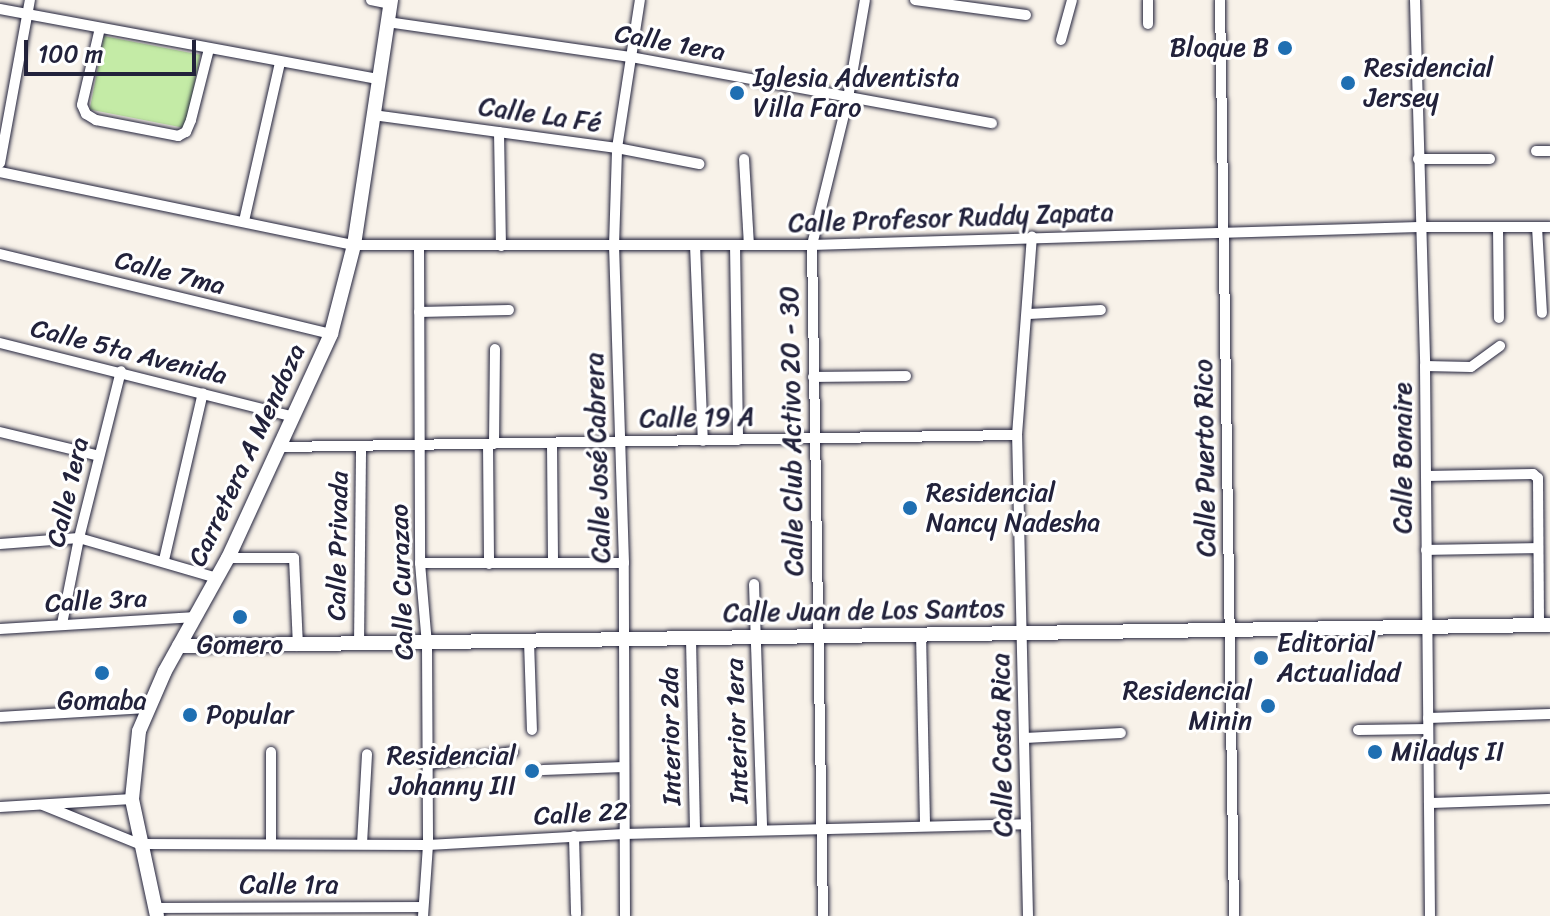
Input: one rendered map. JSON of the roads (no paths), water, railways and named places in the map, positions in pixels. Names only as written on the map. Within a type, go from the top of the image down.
[{"type":"street","points":[[0,163],[30,0]]},
{"type":"street","points":[[371,0],[390,2]]},
{"type":"street","name":"Calle José Cabrera","points":[[625,916],[624,563],[614,246],[617,148],[640,0]]},
{"type":"street","name":"Calle Club Activo 20 - 30","points":[[823,916],[812,245],[848,98],[865,0]]},
{"type":"street","points":[[915,0],[1026,15]]},
{"type":"street","points":[[1061,40],[1072,0]]},
{"type":"street","points":[[1148,0],[1148,24]]},
{"type":"street","name":"Calle Puerto Rico","points":[[1220,0],[1234,916]]},
{"type":"street","name":"Calle Bonaire","points":[[1415,0],[1425,366],[1430,916]]},
{"type":"street","name":"Carretera A Mendoza","points":[[156,912],[139,844],[132,799],[136,743],[146,708],[228,558],[282,447],[331,334],[354,245],[390,2]]},
{"type":"street","points":[[0,9],[378,79]]},
{"type":"street","name":"Calle 1era","points":[[387,22],[631,57],[992,123]]},
{"type":"street","points":[[100,28],[82,105],[86,114],[96,120],[178,136],[186,132],[191,120],[209,49]]},
{"type":"street","points":[[244,221],[280,62]]},
{"type":"street","name":"Calle La Fé","points":[[373,115],[617,148],[699,164]]},
{"type":"street","points":[[499,132],[501,246]]},
{"type":"street","points":[[1536,151],[1550,151]]},
{"type":"street","points":[[744,159],[749,245]]},
{"type":"street","points":[[1418,159],[1490,159]]},
{"type":"street","points":[[0,172],[354,245]]},
{"type":"street","name":"Calle Profesor Ruddy Zapata","points":[[354,245],[812,245],[1419,227],[1550,227]]},
{"type":"street","points":[[1498,227],[1499,318]]},
{"type":"street","points":[[1537,227],[1542,313]]},
{"type":"street","name":"Calle Costa Rica","points":[[1028,916],[1017,435],[1029,314],[1032,237]]},
{"type":"street","points":[[695,245],[703,441]]},
{"type":"street","points":[[735,245],[738,440]]},
{"type":"street","name":"Calle Curazao","points":[[419,246],[420,563],[427,645],[428,764],[428,845],[423,911]]},
{"type":"street","name":"Calle 7ma","points":[[0,254],[331,334]]},
{"type":"street","points":[[419,312],[509,310]]},
{"type":"street","points":[[1029,314],[1101,310]]},
{"type":"street","name":"Calle 5ta Avenida","points":[[0,343],[294,417]]},
{"type":"street","points":[[1425,366],[1471,367],[1500,346]]},
{"type":"street","points":[[489,564],[495,349]]},
{"type":"street","name":"Calle 1era","points":[[62,624],[79,538],[121,371]]},
{"type":"street","points":[[813,377],[906,376]]},
{"type":"street","points":[[164,560],[203,393]]},
{"type":"street","points":[[0,432],[99,456]]},
{"type":"street","name":"Calle 19 A","points":[[282,447],[1017,435]]},
{"type":"street","points":[[552,444],[553,563]]},
{"type":"street","name":"Calle Privada","points":[[359,645],[361,447]]},
{"type":"street","points":[[1426,476],[1536,475],[1544,625]]},
{"type":"street","points":[[0,544],[79,538],[164,560],[217,578]]},
{"type":"street","points":[[1426,550],[1538,548]]},
{"type":"street","points":[[228,558],[294,558],[298,646]]},
{"type":"street","points":[[420,563],[624,563]]},
{"type":"street","name":"Interior 1era","points":[[754,584],[762,829]]},
{"type":"street","name":"Calle 3ra","points":[[0,629],[196,617]]},
{"type":"street","name":"Calle Juan de Los Santos","points":[[179,646],[624,642],[817,634],[1427,629],[1544,625]]},
{"type":"street","points":[[921,633],[925,826]]},
{"type":"street","name":"Interior 2da","points":[[691,639],[695,832]]},
{"type":"street","points":[[529,641],[532,730]]},
{"type":"street","points":[[0,717],[146,708]]},
{"type":"street","points":[[1358,730],[1550,714]]},
{"type":"street","points":[[1025,738],[1121,733]]},
{"type":"street","points":[[271,752],[271,844]]},
{"type":"street","points":[[428,764],[513,752]]},
{"type":"street","points":[[362,844],[367,754]]},
{"type":"street","points":[[543,770],[624,767]]},
{"type":"street","points":[[0,807],[132,799]]},
{"type":"street","points":[[1429,803],[1550,799]]},
{"type":"street","points":[[43,805],[139,844]]},
{"type":"street","name":"Calle 22","points":[[139,844],[428,845],[762,829],[1026,824]]},
{"type":"street","points":[[574,836],[576,914]]},
{"type":"street","name":"Calle 1ra","points":[[156,912],[423,911]]},
{"type":"place","name":"Bloque B","points":[[1285,48]]},
{"type":"place","name":"Residencial Jersey","points":[[1348,83]]},
{"type":"place","name":"Iglesia Adventista Villa Faro","points":[[737,93]]},
{"type":"place","name":"Residencial Nancy Nadesha","points":[[910,508]]},
{"type":"place","name":"Gomero","points":[[240,617]]},
{"type":"place","name":"Editorial Actualidad","points":[[1261,658]]},
{"type":"place","name":"Gomaba","points":[[102,673]]},
{"type":"place","name":"Residencial Minin","points":[[1268,706]]},
{"type":"place","name":"Popular","points":[[190,715]]},
{"type":"place","name":"Miladys II","points":[[1375,752]]},
{"type":"place","name":"Residencial Johanny III","points":[[532,771]]}]
